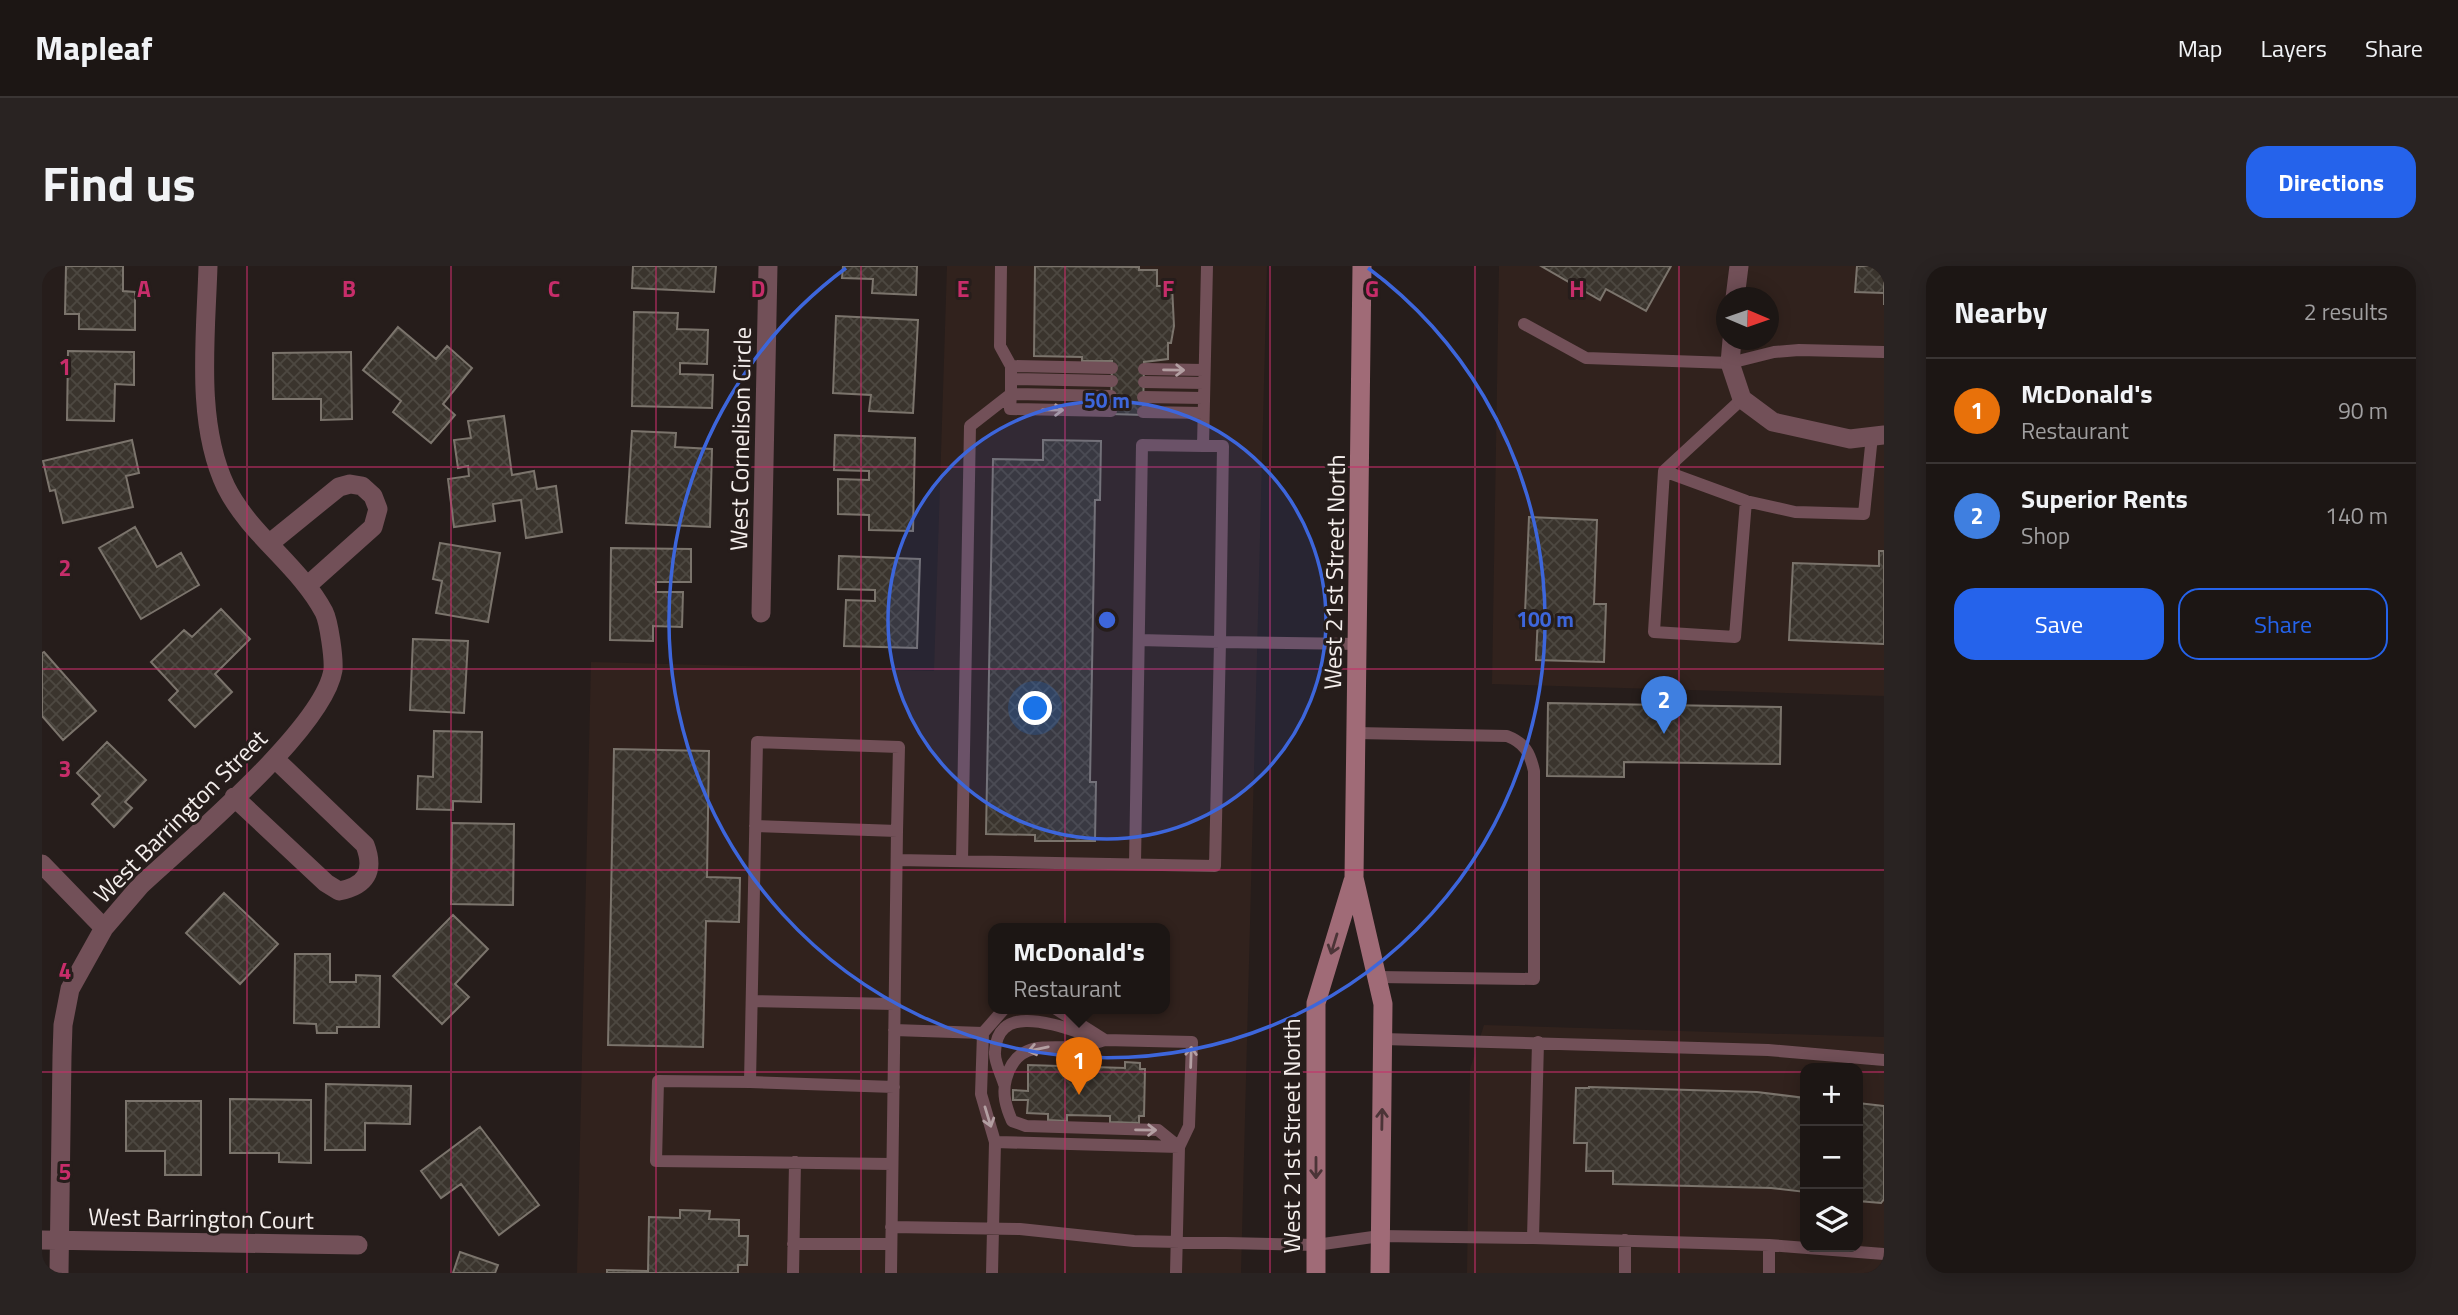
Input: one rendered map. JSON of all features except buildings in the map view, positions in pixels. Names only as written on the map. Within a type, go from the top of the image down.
[{"type":"main road","name":"West 21st Street North","points":[[1362,266],[1354,878],[1383,1004],[1380,1273]]},
{"type":"main road","name":"West 21st Street North","points":[[1316,1273],[1316,1003],[1354,878]]},
{"type":"street","name":"West Barrington Street","points":[[59,1273],[51,1240],[63,1025],[70,989],[104,928],[140,886],[275,760],[322,698],[333,669],[325,615],[307,586],[242,513],[226,486],[213,449],[207,413],[205,363],[208,266]]},
{"type":"street","name":"West Cornelison Circle","points":[[761,613],[768,266]]},
{"type":"street","points":[[1736,287],[1739,266]]},
{"type":"street","points":[[1731,350],[1730,363],[1742,399],[1773,422],[1850,439],[1878,435]]},
{"type":"street","points":[[270,543],[340,487],[350,484],[362,486],[373,496],[378,509],[373,527],[307,586]]},
{"type":"street","points":[[234,797],[326,883],[338,891],[353,888],[362,882],[369,871],[370,858],[365,845],[275,760]]},
{"type":"street","points":[[42,863],[104,928]]},
{"type":"street","name":"West Barrington Court","points":[[51,1240],[358,1245]]},
{"type":"lane","points":[[1001,266],[1000,346],[1011,373],[1010,409],[1111,411]]},
{"type":"lane","points":[[1203,446],[1207,266]]},
{"type":"lane","points":[[1524,324],[1586,358],[1730,363],[1774,352],[1799,350],[1884,352]]},
{"type":"lane","points":[[1011,373],[1112,375]]},
{"type":"lane","points":[[1144,375],[1204,377]]},
{"type":"lane","points":[[962,861],[970,426],[1011,394],[1111,396]]},
{"type":"lane","points":[[1143,397],[1203,398]]},
{"type":"lane","points":[[1742,399],[1664,471],[1654,632],[1735,637],[1746,501]]},
{"type":"lane","points":[[1143,412],[1203,413]]},
{"type":"lane","points":[[1664,471],[1746,501],[1795,512],[1864,514],[1878,435]]},
{"type":"lane","points":[[897,860],[1215,866],[1223,446],[1142,445],[1135,864]]},
{"type":"lane","points":[[1139,640],[1357,644]]},
{"type":"lane","points":[[1356,733],[1507,736],[1521,741],[1530,754],[1534,771],[1534,979],[1377,977]]},
{"type":"lane","points":[[750,1082],[757,742],[899,747],[891,1273]]},
{"type":"lane","points":[[755,827],[897,831]]},
{"type":"lane","points":[[752,1001],[895,1004]]},
{"type":"lane","points":[[992,1273],[995,1142],[981,1094],[983,1033],[1000,1014]]},
{"type":"lane","points":[[1064,1014],[1105,1040]]},
{"type":"lane","points":[[1176,1273],[1179,1147],[1189,1126],[1192,1042],[1105,1040],[1026,1019],[1010,1024],[1000,1034],[995,1052],[1004,1086],[1005,1106],[1012,1121],[1026,1126],[1158,1130],[1179,1147]]},
{"type":"lane","points":[[894,1030],[983,1033]]},
{"type":"lane","points":[[1383,1039],[1768,1050],[1884,1060]]},
{"type":"lane","points":[[1004,1086],[1010,1066],[1021,1053],[1043,1046],[1081,1047],[1105,1040]]},
{"type":"lane","points":[[1532,1238],[1538,1042]]},
{"type":"lane","points":[[892,1164],[656,1161],[658,1082],[894,1087]]},
{"type":"lane","points":[[995,1142],[1179,1147]]},
{"type":"lane","points":[[793,1273],[794,1163]]},
{"type":"lane","points":[[891,1227],[993,1228],[1134,1241],[1316,1245],[1380,1236],[1532,1238],[1769,1245],[1884,1254]]},
{"type":"lane","points":[[1625,1240],[1625,1273]]},
{"type":"lane","points":[[793,1244],[891,1244]]},
{"type":"lane","points":[[1769,1245],[1769,1273]]},
{"type":"shaded area","points":[[947,266],[1267,266],[1241,1273],[577,1273],[591,662],[934,671]]},
{"type":"shaded area","points":[[1499,266],[1884,266],[1884,696],[1492,684]]},
{"type":"shaded area","points":[[1484,1025],[1884,1037],[1884,1273],[1467,1273],[1470,1069]]},
{"type":"place","name":"Superior Rents","points":[[1664,734]]},
{"type":"place","name":"McDonald's","points":[[1079,1095]]}]
